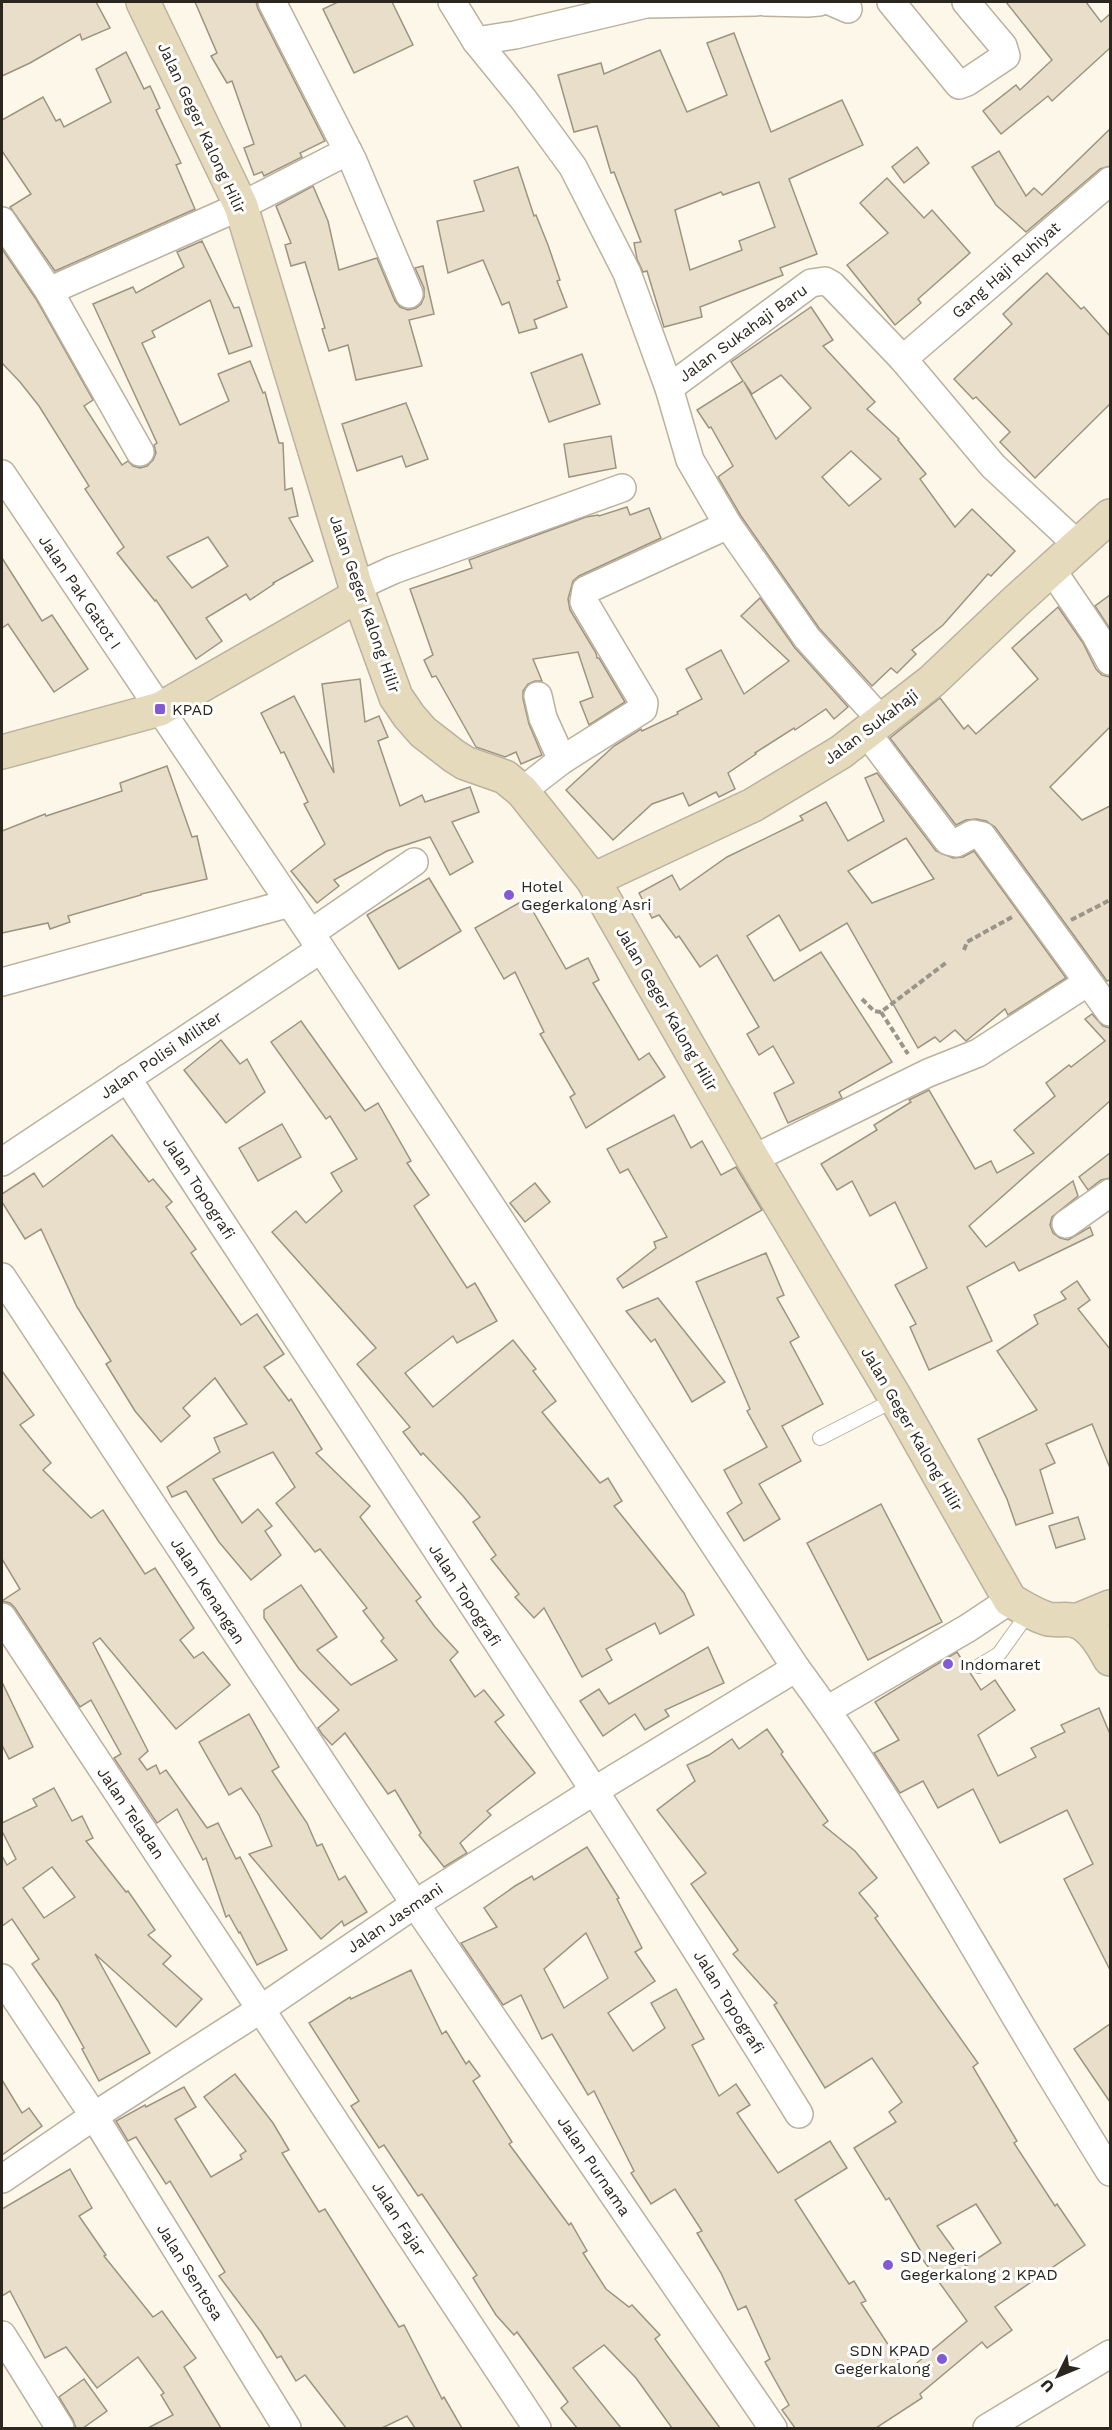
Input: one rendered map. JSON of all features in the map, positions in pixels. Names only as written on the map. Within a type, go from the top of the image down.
[{"type":"main road","name":"Jalan Geger Kalong Hilir","points":[[142,2],[241,206],[357,591],[396,697],[423,732],[459,760],[505,777],[522,791],[593,880],[753,1159],[1020,1606]]},
{"type":"main road","name":"Jalan Sukahaji","points":[[593,880],[753,805],[841,752],[932,681],[1110,516]]},
{"type":"main road","points":[[2,752],[160,709],[357,591]]},
{"type":"main road","points":[[1020,1606],[1049,1620],[1076,1621],[1110,1607]]},
{"type":"main road","points":[[1107,1652],[1103,1630],[1110,1612]]},
{"type":"main road","points":[[1076,1621],[1091,1631],[1107,1652]]},
{"type":"street","points":[[273,2],[348,150],[409,294]]},
{"type":"street","name":"Jalan Sukahaji Baru","points":[[452,2],[476,41],[524,100],[573,167],[627,273],[669,388],[804,288],[818,281],[832,285],[903,359],[993,466],[1079,546]]},
{"type":"street","points":[[476,41],[515,35],[646,4],[756,2]]},
{"type":"street","points":[[765,2],[819,2]]},
{"type":"street","points":[[891,2],[959,85],[1006,56],[1003,46],[966,2]]},
{"type":"street","points":[[49,291],[241,206],[348,150]]},
{"type":"street","name":"Gang Haji Ruhiyat","points":[[903,359],[1110,181]]},
{"type":"street","points":[[2,221],[49,291],[140,452]]},
{"type":"street","points":[[669,388],[690,460],[728,525],[807,638],[874,727],[948,841],[956,843],[973,834],[982,836],[1110,1012]]},
{"type":"street","name":"Jalan Pak Gatot I","points":[[2,474],[316,941],[796,1668],[827,1710],[927,1867],[1110,2172]]},
{"type":"street","points":[[357,591],[393,570],[622,488]]},
{"type":"street","points":[[522,791],[562,760],[641,712],[644,705],[584,602],[586,590],[728,525]]},
{"type":"street","points":[[1052,570],[1096,635],[1110,661]]},
{"type":"street","points":[[538,696],[543,718],[562,760]]},
{"type":"street","name":"Jalan Polisi Militer","points":[[2,1162],[127,1078],[316,941],[414,862]]},
{"type":"street","points":[[2,982],[290,903]]},
{"type":"street","points":[[753,1159],[922,1076],[978,1053],[1085,984]]},
{"type":"street","name":"Jalan Topografi","points":[[127,1078],[594,1791],[799,2114]]},
{"type":"street","points":[[1066,1224],[1110,1193]]},
{"type":"street","name":"Jalan Kenangan","points":[[2,1277],[415,1904]]},
{"type":"street","points":[[827,1710],[968,1628],[1020,1606]]},
{"type":"street","name":"Jalan Teladan","points":[[2,1617],[261,2009]]},
{"type":"street","name":"Jalan Jasmani","points":[[2,2179],[94,2116],[261,2009],[415,1904],[594,1791],[796,1668]]},
{"type":"street","name":"Jalan Purnama","points":[[415,1904],[773,2428]]},
{"type":"street","name":"Jalan Sentosa","points":[[2,1978],[94,2116],[286,2428]]},
{"type":"street","name":"Jalan Fajar","points":[[261,2009],[537,2428]]},
{"type":"street","points":[[2,2335],[60,2428]]},
{"type":"street","points":[[987,2428],[1110,2354]]},
{"type":"lane","points":[[820,1438],[896,1399]]},
{"type":"lane","points":[[979,1666],[999,1654],[1020,1606]]},
{"type":"path","points":[[1050,932],[1091,908],[1110,900]]},
{"type":"path","points":[[964,950],[967,942],[1031,906]]},
{"type":"path","points":[[862,999],[874,1011],[881,1012],[947,962]]},
{"type":"path","points":[[881,1012],[922,1076]]},
{"type":"building","points":[[2,2],[96,2],[110,28],[82,40],[80,34],[30,63],[2,76]]},
{"type":"building","points":[[195,2],[256,2],[325,141],[300,153],[302,157],[264,176],[262,172],[254,175],[244,148],[254,144],[232,81],[227,83],[211,56],[217,53]]},
{"type":"building","points":[[338,2],[392,2],[413,45],[354,73],[323,9]]},
{"type":"building","points":[[1006,2],[1086,2],[1101,22],[1110,14],[1110,48],[1052,101],[1048,96],[1001,134],[983,111],[1016,85],[1020,90],[1052,60]]},
{"type":"building","points":[[734,33],[771,132],[842,100],[863,145],[789,179],[817,254],[780,268],[783,275],[700,307],[702,317],[664,327],[647,271],[643,272],[637,259],[634,243],[641,242],[614,172],[611,173],[597,126],[574,132],[558,75],[601,63],[604,74],[660,50],[687,112],[727,95],[707,43]],"holes":[[[759,182],[775,227],[739,241],[742,250],[690,270],[675,210],[721,192],[723,195]]]},
{"type":"building","points":[[126,52],[144,89],[150,86],[160,108],[156,110],[181,163],[176,165],[195,209],[55,271],[10,207],[31,194],[2,151],[2,120],[43,97],[56,121],[60,119],[64,127],[111,102],[96,69]]},
{"type":"building","points":[[1110,129],[1110,166],[1100,169],[1026,232],[996,205],[972,167],[999,151],[1026,196],[1034,188],[1042,195]]},
{"type":"building","points":[[917,147],[929,163],[904,183],[892,167]]},
{"type":"building","points":[[518,167],[534,216],[536,215],[548,245],[560,280],[557,281],[567,307],[534,320],[537,328],[519,333],[509,302],[502,305],[483,260],[448,273],[437,221],[484,211],[474,181]]},
{"type":"building","points":[[887,178],[924,218],[932,210],[970,253],[918,299],[921,303],[895,325],[847,265],[888,233],[860,203]]},
{"type":"building","points":[[313,186],[328,221],[339,270],[377,258],[395,301],[400,307],[408,310],[421,304],[424,297],[424,288],[415,268],[423,266],[434,314],[409,320],[422,366],[356,380],[348,345],[329,351],[322,329],[325,328],[305,262],[291,266],[285,245],[291,243],[276,206]]},
{"type":"building","points":[[202,241],[234,308],[239,307],[252,346],[229,354],[210,300],[152,331],[155,337],[142,343],[180,425],[229,401],[218,374],[250,361],[263,393],[265,392],[279,443],[283,443],[285,490],[292,488],[298,516],[289,518],[313,561],[273,583],[250,600],[246,594],[206,618],[222,641],[196,659],[156,600],[117,553],[124,547],[85,489],[89,486],[39,406],[2,363],[2,249],[36,299],[93,400],[84,406],[122,465],[128,461],[140,468],[147,466],[153,460],[156,453],[154,445],[157,443],[93,304],[133,287],[136,293],[184,267],[177,252]],"holes":[[[208,537],[228,566],[192,588],[167,557]]]},
{"type":"building","points":[[1047,273],[1081,309],[1084,307],[1110,336],[1110,404],[1035,478],[1000,442],[1010,432],[976,397],[973,399],[954,379],[1012,324],[1003,314]]},
{"type":"building","points":[[811,307],[833,340],[823,346],[875,402],[867,409],[899,439],[926,474],[920,479],[955,527],[972,509],[1015,551],[991,576],[988,574],[943,625],[912,650],[916,654],[897,673],[891,668],[872,686],[819,628],[741,516],[718,477],[733,466],[711,427],[709,428],[697,410],[743,381],[731,362]],"holes":[[[781,375],[811,408],[776,439],[744,382],[752,394]],[[851,451],[881,479],[849,506],[822,477]]]},
{"type":"building","points":[[582,354],[600,404],[549,422],[531,373]]},
{"type":"building","points":[[406,403],[428,459],[406,467],[402,456],[357,471],[342,424]]},
{"type":"building","points":[[611,436],[616,468],[569,477],[564,444]]},
{"type":"building","points":[[627,507],[630,515],[649,508],[661,538],[579,576],[573,581],[568,599],[570,610],[625,702],[589,725],[580,702],[593,697],[578,652],[533,659],[542,681],[528,684],[523,691],[523,699],[529,724],[542,755],[521,764],[516,752],[505,757],[476,747],[436,676],[432,677],[424,660],[433,655],[410,589],[472,568],[469,560],[586,517],[599,516]]},
{"type":"building","points":[[2,558],[42,621],[52,615],[88,669],[54,692],[8,624],[2,628]]},
{"type":"building","points":[[1110,595],[1110,629],[1095,606]]},
{"type":"building","points":[[760,598],[795,648],[848,707],[834,719],[826,709],[755,753],[728,773],[735,789],[719,797],[716,792],[689,806],[683,793],[652,804],[613,840],[566,790],[614,746],[641,729],[642,731],[678,714],[677,712],[702,699],[686,669],[721,650],[744,694],[789,661],[741,616]]},
{"type":"building","points":[[1058,607],[1083,643],[1096,669],[1102,675],[1110,677],[1110,727],[1050,787],[1082,820],[1110,806],[1110,980],[1107,981],[995,827],[986,821],[976,819],[966,820],[956,825],[890,738],[940,698],[964,729],[968,725],[976,734],[1038,679],[1012,648]]},
{"type":"building","points":[[360,679],[365,722],[379,716],[388,737],[378,741],[400,806],[422,795],[425,802],[470,787],[479,812],[452,822],[473,862],[450,875],[430,837],[387,851],[334,880],[339,886],[317,903],[291,871],[325,844],[304,804],[308,802],[284,752],[281,753],[261,713],[294,696],[334,773],[322,684]]},
{"type":"building","points":[[167,766],[192,837],[197,836],[207,879],[141,894],[68,916],[70,922],[50,929],[48,923],[2,933],[2,831],[45,814],[46,816],[122,791],[120,783]]},
{"type":"building","points":[[877,773],[936,851],[953,858],[963,857],[974,851],[1066,978],[1008,1015],[1005,1009],[966,1041],[955,1030],[940,1042],[935,1037],[918,1048],[847,923],[800,951],[779,915],[747,936],[774,981],[821,952],[892,1062],[839,1092],[842,1098],[788,1123],[774,1093],[794,1083],[773,1046],[759,1055],[747,1034],[759,1027],[717,955],[700,967],[679,936],[676,938],[659,915],[652,918],[639,893],[672,875],[680,890],[727,857],[803,820],[800,816],[826,802],[848,841],[884,821],[865,778]],"holes":[[[906,838],[934,879],[872,903],[848,871]]]},
{"type":"building","points":[[429,878],[461,931],[399,969],[367,915]]},
{"type":"building","points":[[526,899],[566,969],[588,958],[599,980],[593,983],[639,1060],[649,1053],[665,1077],[586,1128],[570,1097],[575,1094],[540,1034],[544,1032],[515,972],[504,979],[475,928]]},
{"type":"building","points":[[1092,1014],[1103,1026],[1110,1028],[1110,1101],[969,1226],[986,1247],[1073,1181],[1078,1196],[1052,1217],[1050,1225],[1053,1233],[1068,1240],[1090,1227],[1093,1235],[1019,1271],[1014,1262],[967,1287],[992,1341],[929,1370],[910,1327],[916,1324],[895,1285],[927,1268],[895,1202],[870,1216],[852,1181],[837,1190],[821,1164],[877,1130],[874,1125],[911,1102],[909,1100],[929,1090],[975,1169],[991,1161],[997,1173],[1034,1153],[1014,1130],[1055,1096],[1046,1083],[1105,1041],[1085,1019]]},
{"type":"building","points":[[301,1021],[365,1111],[378,1103],[411,1161],[407,1163],[429,1195],[414,1206],[467,1288],[475,1283],[497,1321],[457,1343],[453,1336],[405,1373],[433,1407],[513,1340],[536,1369],[533,1371],[556,1401],[542,1412],[600,1483],[608,1478],[622,1501],[614,1506],[684,1593],[694,1615],[660,1634],[655,1623],[606,1649],[612,1660],[582,1677],[544,1608],[534,1618],[515,1597],[519,1594],[491,1559],[496,1555],[473,1522],[480,1517],[423,1453],[421,1455],[403,1432],[410,1427],[357,1364],[376,1348],[272,1232],[296,1211],[306,1223],[342,1191],[331,1173],[357,1159],[330,1116],[326,1119],[271,1042]]},
{"type":"building","points":[[221,1040],[240,1064],[247,1059],[265,1092],[226,1123],[184,1070]]},
{"type":"building","points":[[674,1115],[691,1148],[702,1141],[721,1175],[736,1167],[762,1210],[623,1288],[617,1279],[656,1248],[654,1242],[667,1237],[628,1169],[620,1173],[607,1149]]},
{"type":"building","points":[[282,1124],[301,1157],[258,1181],[239,1148]]},
{"type":"building","points":[[112,1135],[149,1182],[153,1179],[172,1202],[166,1207],[196,1249],[191,1253],[241,1325],[257,1314],[284,1354],[264,1367],[289,1401],[291,1399],[322,1449],[316,1453],[370,1506],[360,1517],[421,1597],[416,1601],[435,1627],[458,1652],[450,1660],[475,1697],[484,1690],[504,1715],[495,1722],[535,1773],[487,1811],[491,1815],[460,1843],[467,1853],[444,1867],[419,1835],[421,1833],[395,1790],[388,1794],[345,1733],[332,1745],[322,1734],[318,1728],[339,1710],[299,1669],[264,1618],[264,1610],[301,1585],[337,1637],[317,1650],[351,1685],[397,1660],[381,1641],[384,1638],[363,1611],[367,1608],[320,1549],[315,1552],[276,1503],[295,1487],[273,1452],[213,1479],[242,1523],[258,1509],[272,1526],[265,1531],[281,1555],[251,1580],[219,1542],[186,1491],[172,1497],[167,1487],[220,1452],[214,1438],[247,1424],[215,1378],[183,1408],[190,1416],[161,1442],[135,1411],[106,1364],[111,1361],[77,1307],[41,1229],[25,1239],[2,1202],[2,1194],[34,1173],[43,1187]]},
{"type":"building","points":[[1110,1153],[1110,1178],[1101,1180],[1088,1190],[1079,1177]]},
{"type":"building","points":[[535,1183],[550,1202],[525,1222],[510,1203]]},
{"type":"building","points":[[766,1253],[784,1295],[777,1298],[799,1337],[790,1342],[823,1404],[782,1426],[801,1461],[759,1484],[780,1519],[744,1541],[727,1513],[742,1503],[724,1470],[767,1447],[747,1411],[750,1409],[696,1282]]},
{"type":"building","points":[[1077,1281],[1090,1300],[1078,1309],[1110,1349],[1110,1468],[1092,1424],[1046,1444],[1055,1463],[1040,1470],[1053,1513],[1016,1525],[1007,1499],[978,1439],[1037,1410],[997,1351],[1038,1324],[1034,1315],[1066,1299],[1061,1292]]},
{"type":"building","points":[[658,1298],[725,1382],[692,1402],[655,1339],[651,1342],[626,1311]]},
{"type":"building","points":[[2,1371],[34,1415],[20,1425],[51,1463],[43,1470],[91,1518],[103,1510],[145,1574],[155,1568],[194,1628],[180,1640],[194,1658],[203,1652],[230,1685],[176,1729],[100,1638],[93,1643],[148,1751],[139,1759],[147,1770],[156,1765],[160,1774],[166,1770],[207,1828],[218,1823],[236,1859],[240,1857],[287,1950],[257,1965],[240,1932],[229,1915],[226,1917],[206,1858],[203,1860],[177,1809],[157,1823],[114,1758],[121,1754],[91,1700],[80,1707],[15,1608],[10,1603],[2,1601],[20,1589],[2,1559]]},
{"type":"building","points":[[881,1504],[942,1622],[868,1660],[807,1543]]},
{"type":"building","points":[[1078,1517],[1085,1539],[1056,1548],[1049,1526]]},
{"type":"building","points":[[708,1647],[724,1683],[665,1710],[669,1716],[645,1730],[635,1714],[603,1736],[580,1701],[599,1689],[609,1704]]},
{"type":"building","points":[[957,1652],[981,1690],[995,1680],[1015,1710],[978,1735],[998,1776],[1036,1757],[1031,1748],[1065,1732],[1061,1725],[1099,1708],[1110,1734],[1110,1970],[1064,1879],[1093,1864],[1067,1810],[1000,1843],[973,1789],[938,1808],[923,1781],[900,1793],[874,1753],[899,1740],[875,1702]]},
{"type":"building","points":[[2,1682],[33,1747],[9,1759],[2,1745]]},
{"type":"building","points":[[249,1714],[279,1767],[272,1771],[307,1823],[317,1846],[322,1844],[339,1880],[345,1876],[367,1912],[344,1926],[342,1921],[321,1939],[249,1854],[272,1846],[259,1815],[241,1788],[229,1795],[199,1742]]},
{"type":"building","points":[[767,1729],[783,1752],[781,1754],[828,1821],[823,1825],[855,1851],[877,1878],[859,1893],[878,1916],[875,1918],[978,2063],[973,2067],[1017,2141],[1014,2143],[1055,2206],[1057,2204],[1085,2245],[995,2307],[1012,2330],[987,2348],[982,2342],[920,2394],[922,2398],[876,2428],[795,2428],[782,2410],[789,2405],[765,2362],[770,2359],[746,2306],[738,2310],[721,2273],[697,2233],[702,2231],[675,2189],[651,2204],[631,2173],[634,2171],[594,2091],[588,2095],[552,2034],[542,2039],[521,1995],[503,2005],[461,1943],[497,1927],[484,1908],[515,1886],[532,1876],[534,1880],[587,1847],[619,1898],[617,1899],[642,1948],[635,1952],[655,1981],[608,2013],[633,2051],[665,2028],[651,2003],[676,1989],[704,2039],[692,2045],[719,2096],[736,2084],[750,2105],[737,2113],[778,2173],[830,2141],[847,2168],[795,2200],[849,2284],[854,2281],[866,2301],[861,2303],[906,2372],[967,2321],[921,2257],[923,2255],[889,2198],[886,2200],[854,2148],[896,2122],[889,2112],[902,2102],[872,2058],[825,2088],[774,2005],[777,2003],[733,1954],[738,1950],[691,1884],[706,1873],[657,1810],[695,1781],[687,1765],[709,1755],[732,1739],[739,1749]],"holes":[[[586,1933],[608,1978],[564,2008],[544,1969]],[[976,2204],[1001,2243],[966,2266],[937,2226]]]},
{"type":"building","points":[[54,1788],[72,1821],[82,1816],[93,1838],[86,1841],[126,1892],[128,1891],[155,1930],[148,1935],[171,1956],[163,1964],[202,1999],[176,2027],[95,1954],[150,2053],[99,2081],[58,2001],[32,1964],[39,1959],[12,1919],[2,1926],[2,1856],[7,1865],[16,1859],[2,1831],[2,1823],[37,1806],[33,1799]],"holes":[[[52,1867],[75,1897],[44,1918],[23,1888]]]},
{"type":"building","points":[[411,1970],[442,2034],[446,2031],[466,2064],[469,2061],[480,2076],[473,2081],[512,2142],[509,2144],[569,2225],[571,2223],[587,2251],[583,2253],[606,2289],[629,2307],[632,2305],[660,2335],[655,2339],[720,2428],[672,2428],[636,2378],[604,2345],[573,2368],[621,2428],[577,2428],[561,2408],[568,2402],[517,2332],[514,2335],[496,2315],[473,2278],[477,2275],[422,2194],[418,2196],[384,2145],[379,2148],[351,2106],[359,2101],[309,2023],[350,1997],[351,1999]]},
{"type":"building","points":[[1110,2024],[1110,2102],[1074,2049]]},
{"type":"building","points":[[235,2074],[273,2123],[289,2150],[282,2153],[319,2212],[325,2209],[399,2327],[404,2325],[442,2399],[444,2397],[462,2428],[415,2428],[407,2416],[382,2428],[346,2428],[305,2375],[296,2381],[281,2356],[277,2358],[261,2332],[219,2276],[225,2272],[170,2181],[166,2184],[136,2137],[128,2141],[116,2121],[184,2087],[196,2107],[175,2119],[211,2177],[242,2159],[240,2155],[246,2151],[204,2097]]},
{"type":"building","points":[[2,2080],[22,2113],[29,2108],[42,2126],[2,2155]]},
{"type":"building","points":[[70,2169],[92,2208],[79,2216],[106,2255],[104,2256],[153,2317],[162,2311],[196,2358],[184,2367],[221,2428],[148,2428],[173,2415],[161,2395],[164,2393],[138,2357],[97,2388],[66,2347],[45,2358],[10,2291],[2,2296],[2,2209]]},
{"type":"building","points":[[84,2379],[107,2411],[83,2428],[76,2428],[59,2397]]},
{"type":"place","name":"KPAD","points":[[160,709]]},
{"type":"place","name":"Hotel Gegerkalong Asri","points":[[509,895]]},
{"type":"place","name":"Indomaret","points":[[948,1664]]},
{"type":"place","name":"SD Negeri Gegerkalong 2 KPAD","points":[[888,2265]]},
{"type":"place","name":"SDN KPAD Gegerkalong","points":[[942,2359]]}]
